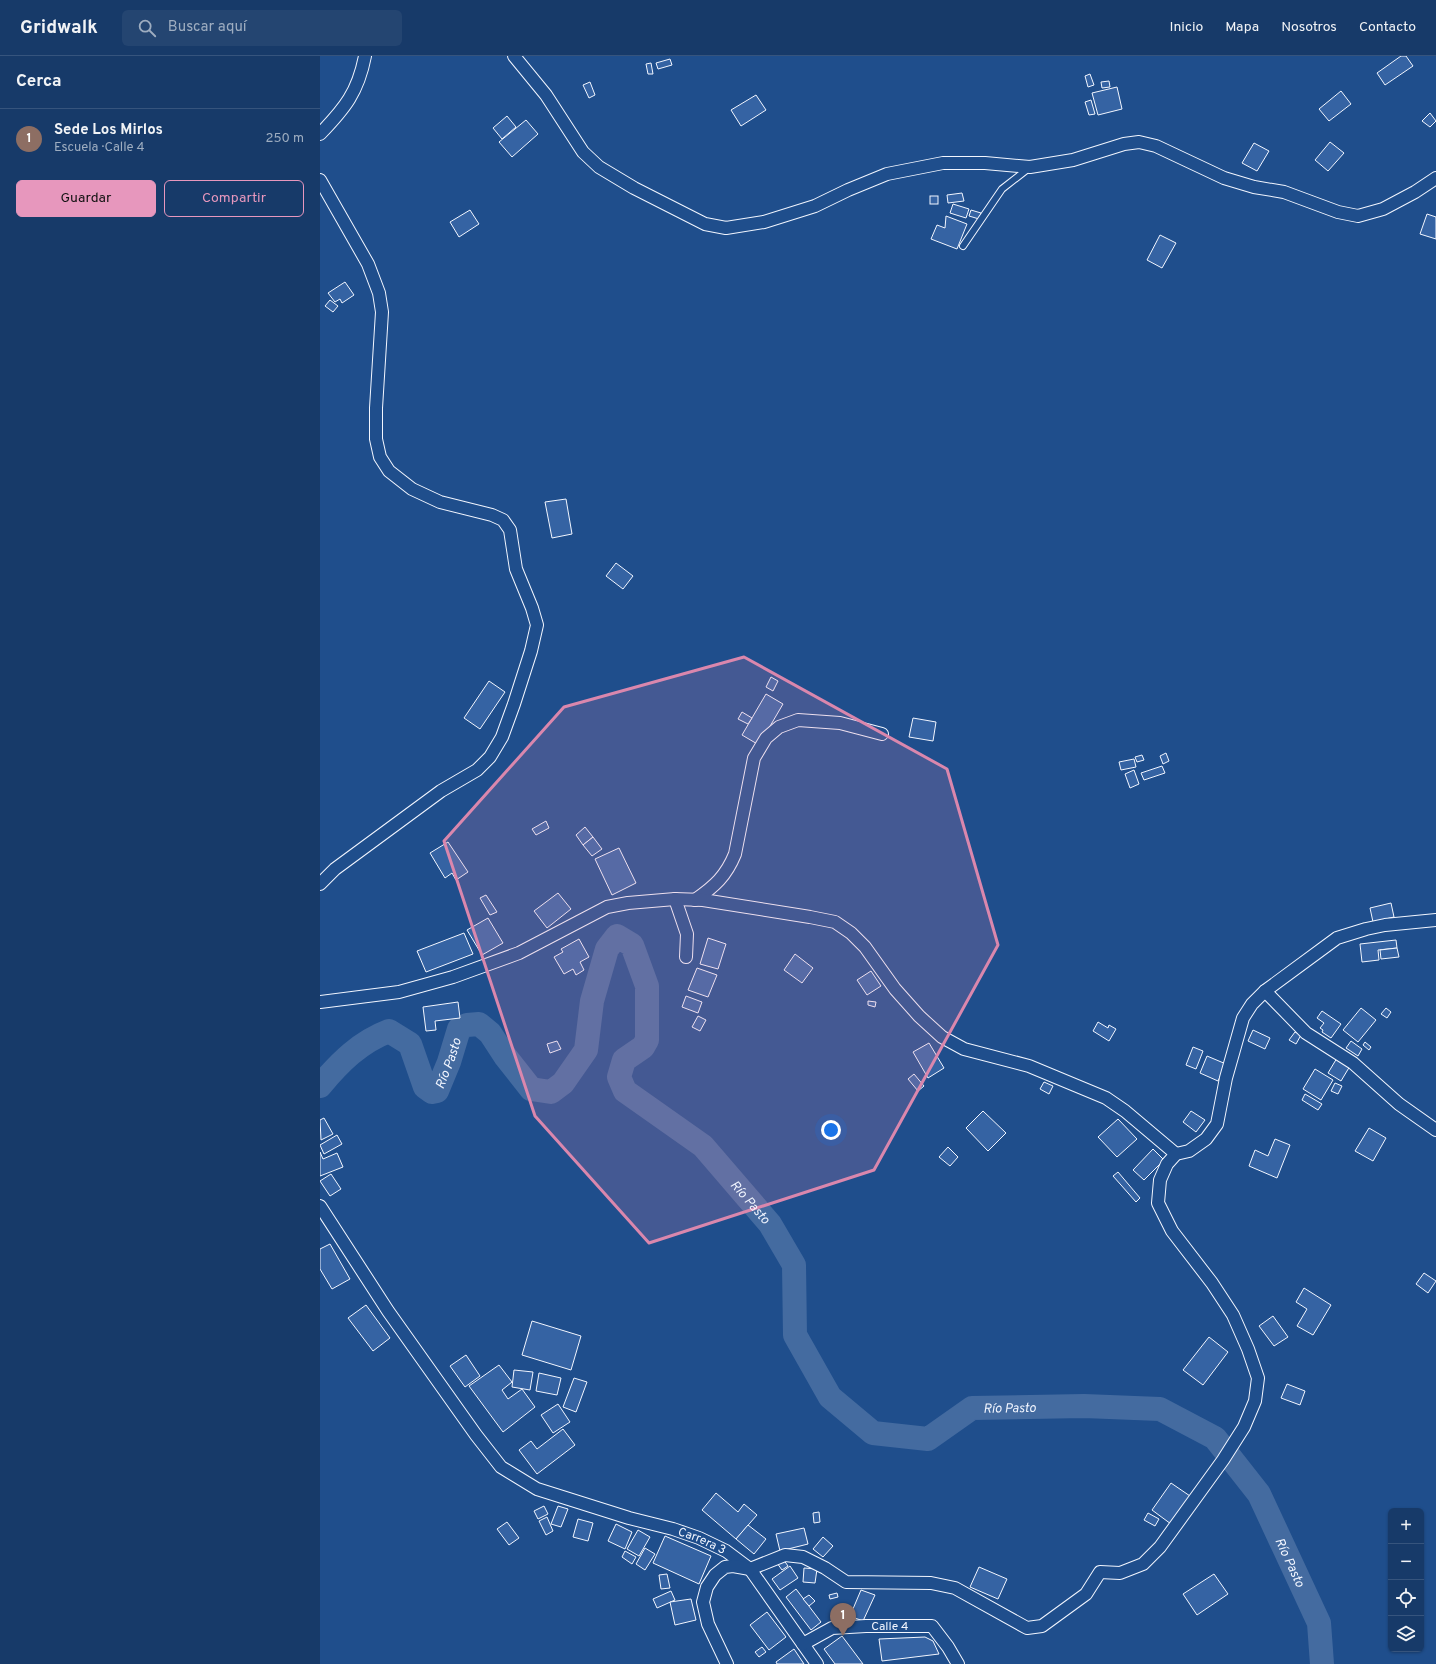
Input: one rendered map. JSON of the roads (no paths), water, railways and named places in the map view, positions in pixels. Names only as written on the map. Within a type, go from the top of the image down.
[{"type":"street","points":[[320,134],[338,116],[354,93],[362,73],[365,56]]},
{"type":"street","points":[[514,56],[546,95],[583,152],[599,167],[634,188],[705,224],[726,228],[764,222],[815,206],[848,190],[888,174],[943,163],[986,163],[1030,167],[1073,160],[1124,144],[1139,142],[1156,146],[1224,178],[1254,187],[1284,192],[1338,212],[1358,216],[1383,209],[1415,192],[1436,178]]},
{"type":"street","points":[[320,180],[368,264],[379,293],[382,312],[376,408],[376,439],[380,457],[389,471],[412,489],[440,502],[492,515],[503,520],[510,530],[516,569],[532,608],[537,625],[531,651],[514,704],[502,737],[490,757],[477,770],[441,791],[347,860],[320,884]]},
{"type":"street","points":[[695,900],[714,887],[729,868],[735,854],[754,758],[766,738],[779,727],[798,720],[840,723],[882,734]]},
{"type":"street","points":[[675,899],[687,934],[686,957]]},
{"type":"street","points":[[320,1002],[399,992],[453,978],[519,953],[606,907],[628,903],[675,899],[695,900],[835,922],[851,933],[865,948],[895,988],[919,1016],[942,1037],[964,1049],[1029,1066],[1106,1098],[1125,1111],[1176,1154]]},
{"type":"street","points":[[726,1664],[708,1624],[703,1602],[706,1587],[715,1575],[725,1567],[733,1566],[750,1569],[785,1555],[803,1557],[825,1568],[846,1582],[931,1584],[955,1588],[1027,1628],[1042,1626],[1086,1594],[1100,1572],[1120,1573],[1143,1564],[1160,1547],[1223,1460],[1244,1427],[1254,1401],[1258,1378],[1248,1348],[1233,1315],[1212,1283],[1172,1231],[1158,1203],[1160,1180],[1167,1164],[1176,1154],[1189,1151],[1206,1139],[1217,1124],[1226,1078],[1243,1018],[1252,1004],[1265,991],[1337,938],[1378,926],[1436,920]]},
{"type":"street","points":[[1265,991],[1306,1033],[1353,1064],[1399,1104],[1436,1130]]},
{"type":"street","name":"Carrera 3","points":[[320,1206],[388,1311],[476,1435],[501,1467],[537,1489],[699,1538],[726,1551],[750,1569],[817,1664]]},
{"type":"street","name":"Calle 4","points":[[803,1644],[832,1628],[866,1626],[932,1626],[948,1647],[958,1664]]},
{"type":"lane","points":[[963,246],[1002,189],[1030,167]]},
{"type":"waterway","name":"Río Pasto","points":[[320,1086],[351,1054],[369,1041],[389,1031],[410,1044],[425,1087],[432,1092],[437,1091],[449,1062],[459,1029],[467,1025],[479,1024],[490,1033],[505,1056],[531,1089],[551,1092],[563,1083],[586,1050],[592,1001],[607,949],[617,936],[632,945],[647,986],[647,1040],[643,1047],[624,1060],[619,1077],[625,1091],[703,1146],[770,1224],[794,1265],[795,1335],[830,1397],[873,1433],[928,1439],[972,1408],[1084,1406],[1160,1409],[1215,1438],[1259,1494],[1319,1623],[1322,1664]]},
{"type":"place","name":"Sede Los Mirlos","points":[[843,1636]]}]
